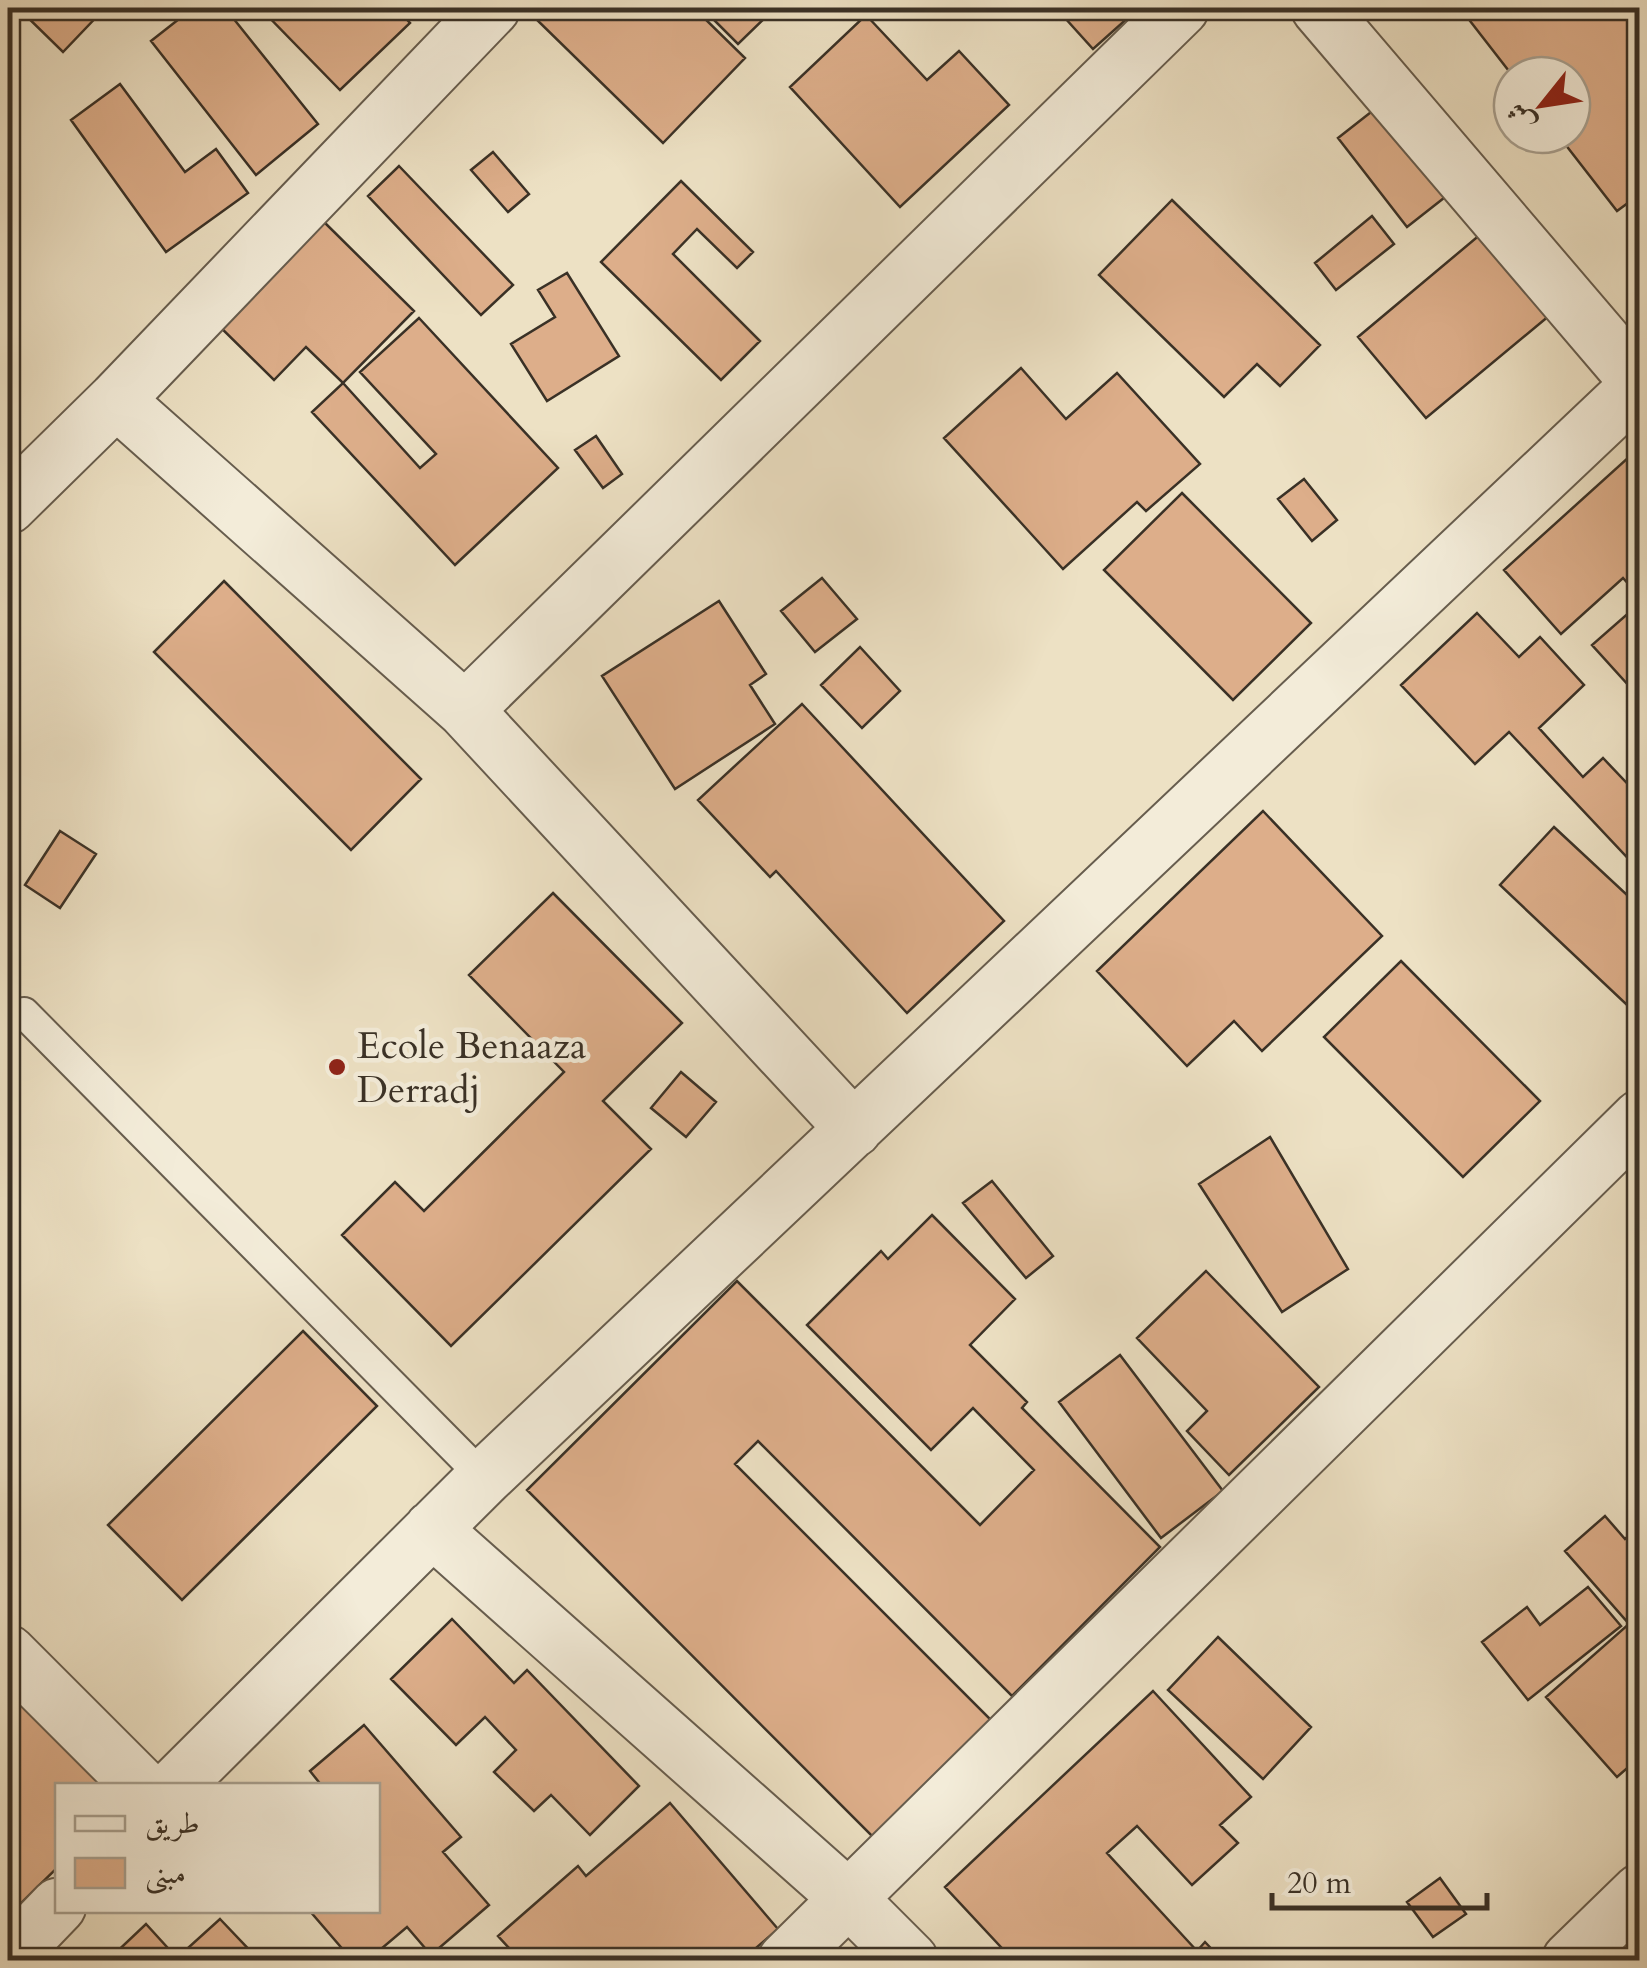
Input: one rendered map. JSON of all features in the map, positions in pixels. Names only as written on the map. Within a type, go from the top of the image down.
[{"type":"street","points":[[8,506],[116,400],[492,8]]},
{"type":"street","points":[[465,710],[1181,8]]},
{"type":"street","points":[[178,1783],[484,1478],[1640,384],[1319,8]]},
{"type":"street","points":[[116,400],[465,710],[854,1129]]},
{"type":"street","points":[[786,1960],[1640,1118]]},
{"type":"street","points":[[432,1530],[849,1899],[910,1960]]},
{"type":"street","points":[[8,1653],[139,1783]]},
{"type":"street","points":[[1570,1960],[1640,1892]]},
{"type":"street","points":[[8,1958],[55,1909]]},
{"type":"lane","points":[[24,1012],[484,1478]]},
{"type":"building","points":[[18,8],[105,8],[63,52]]},
{"type":"building","points":[[193,8],[225,8],[318,124],[256,175],[151,41]]},
{"type":"building","points":[[260,8],[408,8],[402,14],[410,23],[340,90]]},
{"type":"building","points":[[545,8],[694,8],[745,58],[663,143],[535,18]]},
{"type":"building","points":[[702,8],[775,8],[738,44]]},
{"type":"building","points":[[1056,8],[1139,8],[1093,49]]},
{"type":"building","points":[[1460,8],[1640,8],[1640,194],[1617,211],[1574,155],[1592,155],[1592,55],[1496,55]]},
{"type":"building","points":[[866,15],[927,80],[959,51],[1009,105],[900,207],[790,87]]},
{"type":"building","points":[[120,84],[185,172],[216,149],[248,193],[166,252],[71,120]]},
{"type":"building","points":[[1380,105],[1449,194],[1407,227],[1338,138]]},
{"type":"building","points":[[493,152],[529,194],[508,212],[471,170]]},
{"type":"building","points":[[399,166],[513,285],[481,315],[368,196]]},
{"type":"building","points":[[681,181],[753,252],[737,268],[697,229],[673,254],[760,341],[721,380],[601,262]]},
{"type":"building","points":[[1172,200],[1320,345],[1280,386],[1257,364],[1224,397],[1099,275]]},
{"type":"building","points":[[318,216],[414,311],[343,383],[306,347],[274,380],[215,322]]},
{"type":"building","points":[[1372,216],[1394,244],[1336,290],[1315,263]]},
{"type":"building","points":[[1488,228],[1556,310],[1426,418],[1358,337]]},
{"type":"building","points":[[567,273],[619,356],[547,401],[511,344],[555,317],[538,290]]},
{"type":"building","points":[[419,318],[558,468],[455,565],[312,412],[343,383],[420,468],[436,454],[360,372]]},
{"type":"building","points":[[1021,368],[1066,419],[1117,373],[1200,464],[1146,511],[1137,502],[1063,569],[944,438]]},
{"type":"building","points":[[596,436],[622,474],[603,488],[575,450]]},
{"type":"building","points":[[1640,447],[1640,597],[1623,578],[1561,634],[1504,570]]},
{"type":"building","points":[[1304,479],[1337,520],[1312,541],[1278,499]]},
{"type":"building","points":[[1182,493],[1311,623],[1233,700],[1104,570]]},
{"type":"building","points":[[822,578],[857,619],[815,652],[781,611]]},
{"type":"building","points":[[224,581],[421,779],[351,850],[154,652]]},
{"type":"building","points":[[719,601],[766,674],[750,685],[775,724],[675,789],[602,676]]},
{"type":"building","points":[[1640,603],[1640,698],[1592,645]]},
{"type":"building","points":[[1477,613],[1519,657],[1540,637],[1584,685],[1539,728],[1583,777],[1603,758],[1640,797],[1640,871],[1509,732],[1475,764],[1401,685]]},
{"type":"building","points":[[860,647],[900,691],[862,728],[821,685]]},
{"type":"building","points":[[802,704],[1004,921],[907,1013],[776,871],[770,877],[698,800]]},
{"type":"building","points":[[1263,811],[1382,936],[1262,1051],[1234,1021],[1187,1066],[1097,971]]},
{"type":"building","points":[[1554,827],[1640,907],[1640,990],[1626,1004],[1500,885]]},
{"type":"building","points":[[60,831],[96,854],[60,908],[25,885]]},
{"type":"building","points":[[553,893],[682,1023],[603,1101],[651,1149],[451,1346],[342,1235],[395,1182],[424,1211],[564,1072],[469,975]]},
{"type":"building","points":[[1401,961],[1540,1101],[1463,1177],[1324,1037]]},
{"type":"building","points":[[681,1072],[716,1102],[686,1137],[651,1108]]},
{"type":"building","points":[[1270,1137],[1348,1269],[1282,1312],[1199,1184]]},
{"type":"building","points":[[992,1181],[1053,1256],[1026,1278],[963,1203]]},
{"type":"building","points":[[932,1215],[1015,1299],[970,1345],[1027,1402],[1022,1408],[1160,1547],[1012,1696],[758,1441],[735,1464],[992,1721],[875,1839],[527,1490],[737,1281],[980,1525],[1034,1470],[973,1408],[931,1450],[807,1325],[881,1251],[888,1259]]},
{"type":"building","points":[[1206,1271],[1319,1387],[1229,1475],[1187,1431],[1207,1411],[1137,1338]]},
{"type":"building","points":[[303,1331],[377,1406],[182,1600],[108,1525]]},
{"type":"building","points":[[1120,1355],[1223,1491],[1161,1538],[1059,1402]]},
{"type":"building","points":[[1605,1516],[1625,1539],[1640,1526],[1640,1757],[1617,1777],[1546,1697],[1629,1624],[1565,1551]]},
{"type":"building","points":[[1588,1587],[1621,1626],[1528,1700],[1482,1642],[1527,1607],[1540,1625]]},
{"type":"building","points":[[452,1619],[514,1683],[527,1670],[639,1786],[590,1835],[551,1795],[534,1811],[494,1772],[516,1750],[485,1717],[456,1745],[391,1679]]},
{"type":"building","points":[[1218,1637],[1311,1727],[1263,1779],[1168,1690]]},
{"type":"building","points":[[8,1662],[124,1783],[55,1783],[55,1870],[8,1916]]},
{"type":"building","points":[[1153,1691],[1251,1797],[1220,1825],[1238,1843],[1192,1885],[1137,1826],[1107,1853],[1197,1951],[1205,1942],[1222,1960],[1013,1960],[945,1887]]},
{"type":"building","points":[[364,1725],[461,1837],[443,1852],[489,1905],[431,1955],[407,1927],[368,1960],[352,1960],[312,1913],[380,1913],[380,1783],[320,1783],[310,1771]]},
{"type":"building","points":[[670,1803],[778,1929],[742,1960],[520,1960],[498,1936],[578,1866],[586,1876]]},
{"type":"building","points":[[1440,1878],[1466,1914],[1433,1937],[1407,1902]]},
{"type":"building","points":[[220,1919],[259,1960],[108,1960],[146,1924],[177,1958]]},
{"type":"place","name":"Ecole Benaaza Derradj","points":[[337,1067]]}]
